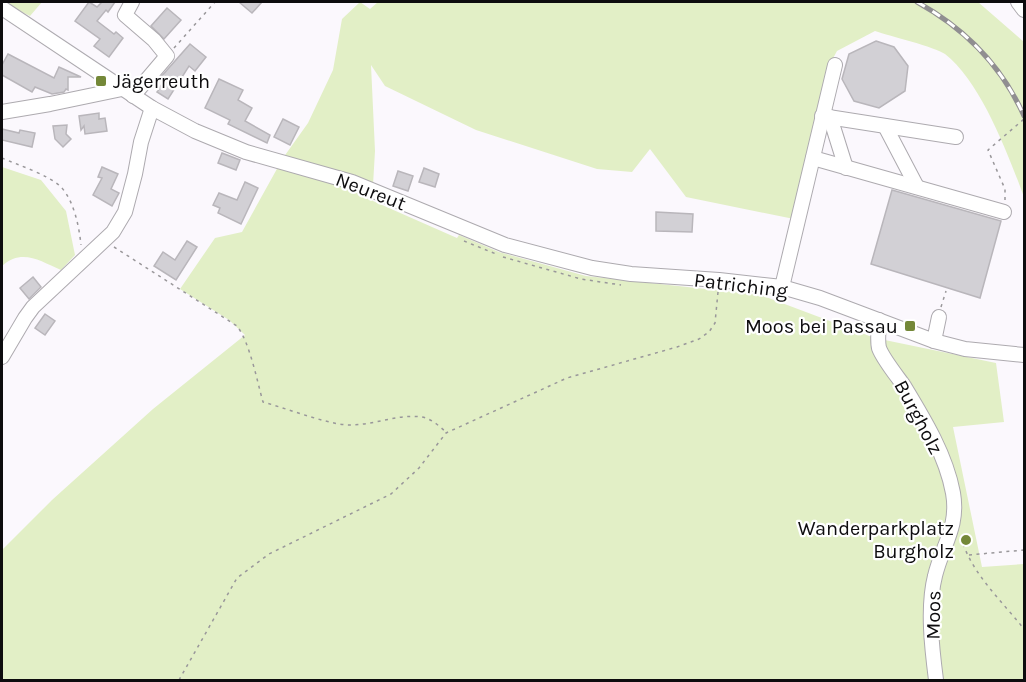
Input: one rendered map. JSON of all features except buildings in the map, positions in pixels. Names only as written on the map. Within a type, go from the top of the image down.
[{"type":"street","points":[[2,112],[127,93],[167,56],[154,40],[125,15],[132,2]]},
{"type":"street","points":[[1018,2],[1024,10]]},
{"type":"street","name":"Neureut","points":[[2,8],[127,93],[195,131],[246,152],[352,182],[505,245],[592,268]]},
{"type":"street","points":[[782,287],[813,158],[826,116],[834,65]]},
{"type":"street","points":[[2,357],[24,318],[33,307],[113,232],[125,212],[141,142],[152,108]]},
{"type":"street","points":[[826,116],[956,137]]},
{"type":"street","points":[[826,116],[846,168]]},
{"type":"street","points":[[885,126],[917,187]]},
{"type":"street","points":[[813,158],[1004,212]]},
{"type":"street","name":"Patriching","points":[[592,268],[630,274],[782,287],[820,298],[934,341],[965,349],[1024,355]]},
{"type":"street","points":[[934,341],[939,317]]},
{"type":"street","name":"Burgholz","points":[[879,320],[879,348],[925,419],[943,461],[953,493],[955,516]]},
{"type":"street","name":"Moos","points":[[936,681],[933,655],[932,592],[935,574],[955,516]]},
{"type":"path","points":[[167,56],[215,2]]},
{"type":"path","points":[[1004,212],[1005,189],[988,150],[1024,119]]},
{"type":"path","points":[[2,158],[35,171],[61,188],[77,216],[83,262]]},
{"type":"path","points":[[105,241],[237,326],[243,333],[247,345],[262,402],[341,424],[365,424],[424,417],[434,422],[446,433]]},
{"type":"path","points":[[179,681],[237,578],[269,554],[391,494],[419,468],[446,433],[567,378],[699,339],[709,332],[715,323],[719,280]]},
{"type":"path","points":[[939,317],[946,291]]},
{"type":"path","points":[[960,534],[967,555],[1024,629]]},
{"type":"path","points":[[967,555],[1024,550]]},
{"type":"green space","points":[[2,2],[42,2],[30,16]]},
{"type":"green space","points":[[360,2],[370,9],[378,2],[978,2],[1024,42],[1024,197],[1010,160],[982,100],[958,66],[940,51],[875,31],[837,51],[831,62],[794,219],[686,197],[650,149],[632,172],[597,169],[476,130],[385,86],[371,65],[375,151],[373,185],[283,158],[308,123],[333,70],[342,19]]},
{"type":"green space","points":[[2,167],[41,180],[66,211],[75,255],[61,270],[38,260],[24,257],[9,261],[2,266]]},
{"type":"green space","points":[[278,167],[370,195],[373,201],[457,238],[459,235],[499,252],[586,276],[761,295],[875,338],[996,363],[1004,422],[953,427],[982,567],[1024,564],[1024,680],[2,680],[2,550],[52,500],[153,409],[245,335],[229,320],[180,289],[215,238],[242,232]]},
{"type":"railway","points":[[917,2],[966,36],[980,50],[1005,81],[1024,116]]},
{"type":"place","name":"Jägerreuth","points":[[101,81]]},
{"type":"place","name":"Moos bei Passau","points":[[910,326]]},
{"type":"place","name":"Wanderparkplatz Burgholz","points":[[966,540]]}]
